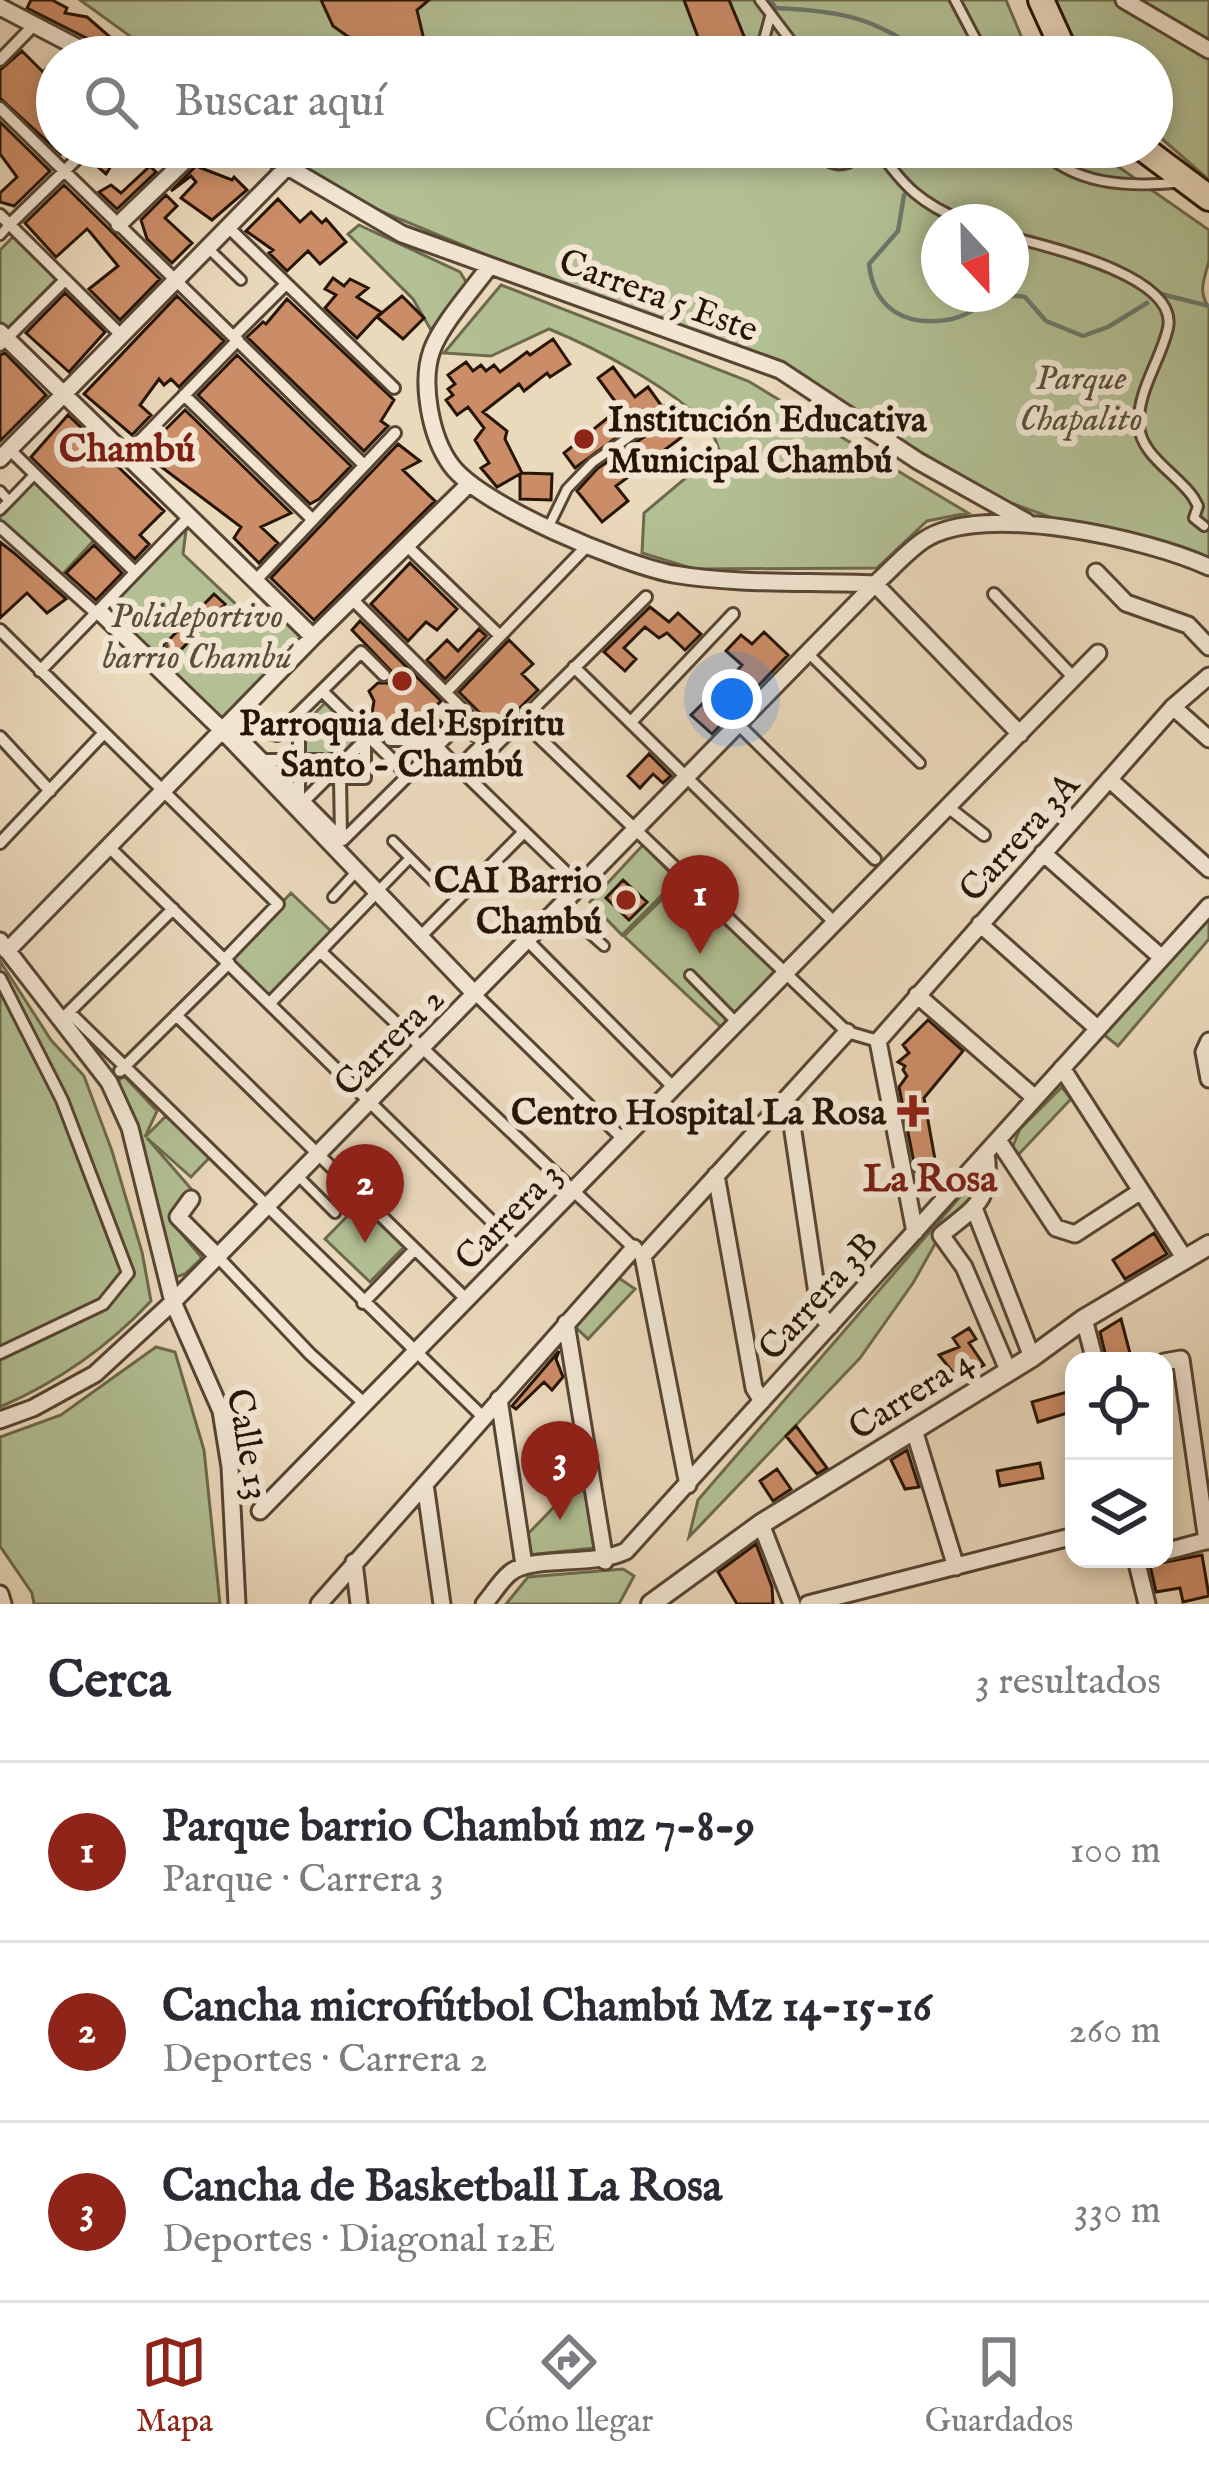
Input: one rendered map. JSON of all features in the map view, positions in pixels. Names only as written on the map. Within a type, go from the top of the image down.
[{"type":"main road","points":[[1040,0],[1057,36]]},
{"type":"main road","points":[[1168,168],[1209,198]]},
{"type":"street","points":[[1124,0],[1209,50]]},
{"type":"street","points":[[0,7],[55,36]]},
{"type":"street","points":[[0,60],[34,25]]},
{"type":"street","points":[[0,108],[36,143]]},
{"type":"street","points":[[62,168],[364,465]]},
{"type":"street","points":[[68,168],[5,220],[121,335]]},
{"type":"street","points":[[119,224],[177,168]]},
{"type":"street","points":[[135,572],[5,454],[286,168]]},
{"type":"street","name":"Carrera 5 Este","points":[[289,168],[402,234],[780,370],[918,461],[1030,523]]},
{"type":"street","points":[[227,226],[394,388]]},
{"type":"street","points":[[489,267],[432,349],[426,382],[449,464],[469,484],[587,545],[668,573],[875,584],[1020,734]]},
{"type":"street","points":[[65,280],[2,338],[313,637]]},
{"type":"street","points":[[126,455],[286,284]]},
{"type":"street","points":[[184,395],[313,520]]},
{"type":"street","points":[[255,581],[394,433]]},
{"type":"street","points":[[4,946],[110,848],[221,729],[469,484]]},
{"type":"street","points":[[40,671],[189,517]]},
{"type":"street","points":[[1030,523],[1118,539],[1206,566]]},
{"type":"street","name":"Carrera 2","points":[[0,1420],[95,1374],[173,1302],[875,584],[925,539],[958,526],[1030,523]]},
{"type":"street","points":[[0,527],[221,729],[475,994],[623,1139]]},
{"type":"street","points":[[446,692],[587,545]]},
{"type":"street","points":[[407,546],[500,636]]},
{"type":"street","points":[[1096,572],[1126,604],[1188,625],[1209,647]]},
{"type":"street","points":[[994,594],[1074,678]]},
{"type":"street","points":[[581,887],[466,775],[646,597]]},
{"type":"street","points":[[351,598],[497,744]]},
{"type":"street","points":[[631,722],[733,614]]},
{"type":"street","points":[[0,630],[278,904],[109,1082]]},
{"type":"street","points":[[384,675],[361,652],[278,735],[235,728],[344,840],[440,743],[390,740]]},
{"type":"street","name":"Carrera 3","points":[[260,1510],[1099,653]]},
{"type":"street","points":[[574,667],[835,923]]},
{"type":"street","name":"Carrera 3A","points":[[878,1041],[1173,707],[1209,676]]},
{"type":"street","points":[[322,691],[367,739],[412,771]]},
{"type":"street","points":[[1173,707],[1209,739]]},
{"type":"street","points":[[298,714],[298,760],[305,802]]},
{"type":"street","points":[[521,720],[847,1032],[878,1041],[915,1232]]},
{"type":"street","points":[[740,726],[875,859]]},
{"type":"street","points":[[0,843],[102,735]]},
{"type":"street","points":[[0,737],[50,790]]},
{"type":"street","points":[[305,802],[334,778],[367,739]]},
{"type":"street","points":[[334,778],[365,778],[367,739]]},
{"type":"street","points":[[412,771],[417,740]]},
{"type":"street","points":[[263,760],[346,760]]},
{"type":"street","points":[[334,778],[341,837]]},
{"type":"street","points":[[1109,779],[1209,869]]},
{"type":"street","points":[[305,802],[341,808]]},
{"type":"street","points":[[953,812],[984,836]]},
{"type":"street","points":[[421,936],[524,832]]},
{"type":"street","points":[[110,848],[518,1247]]},
{"type":"street","points":[[1043,854],[1162,958]]},
{"type":"street","points":[[270,1003],[377,892]]},
{"type":"street","name":"Carrera 3B","points":[[605,1562],[626,1552],[688,1486],[1209,906]]},
{"type":"street","points":[[173,909],[64,1017],[483,1417]]},
{"type":"street","points":[[980,924],[1098,1029]]},
{"type":"street","points":[[528,941],[674,1088]]},
{"type":"street","name":"Calle 13","points":[[4,946],[64,1017],[109,1082],[130,1128],[173,1302],[221,1411],[230,1467],[237,1604]]},
{"type":"street","points":[[320,951],[638,1252],[688,1486]]},
{"type":"street","points":[[0,978],[62,1100],[128,1274],[104,1304],[0,1353]]},
{"type":"street","points":[[917,995],[1035,1098]]},
{"type":"street","points":[[176,1015],[467,1300]]},
{"type":"street","points":[[319,1604],[566,1322],[716,1175],[847,1032]]},
{"type":"street","points":[[1208,1042],[1204,1052],[1209,1078]]},
{"type":"street","points":[[1062,1068],[1185,1259]]},
{"type":"street","points":[[780,1106],[790,1118],[820,1313],[830,1325]]},
{"type":"street","points":[[992,1146],[1065,1234],[1076,1234],[1141,1191]]},
{"type":"street","points":[[992,1146],[990,1179],[974,1208],[941,1235],[964,1267],[1008,1370]]},
{"type":"street","points":[[716,1175],[754,1388],[762,1401]]},
{"type":"street","points":[[191,1199],[178,1216],[310,1354],[365,1404]]},
{"type":"street","points":[[974,1208],[1032,1357]]},
{"type":"street","name":"Carrera 4","points":[[651,1604],[761,1524],[1209,1245]]},
{"type":"street","points":[[363,1303],[415,1249]]},
{"type":"street","points":[[1084,1319],[1093,1352]]},
{"type":"street","points":[[484,1604],[511,1572],[524,1565],[605,1562],[566,1322]]},
{"type":"street","points":[[1173,1361],[1208,1540],[1173,1550]]},
{"type":"street","points":[[499,1399],[524,1565]]},
{"type":"street","points":[[914,1430],[956,1568]]},
{"type":"street","points":[[425,1484],[442,1604]]},
{"type":"street","points":[[761,1524],[792,1604]]},
{"type":"street","points":[[808,1604],[1065,1538]]},
{"type":"street","points":[[354,1562],[359,1604]]},
{"type":"street","points":[[1139,1568],[1147,1604]]},
{"type":"street","points":[[0,1594],[4,1604]]},
{"type":"lane","points":[[760,0],[786,36]]},
{"type":"lane","points":[[956,0],[974,36]]},
{"type":"lane","points":[[765,36],[770,17]]},
{"type":"lane","points":[[890,168],[927,204]]},
{"type":"lane","points":[[1062,168],[1122,187],[1186,182]]},
{"type":"lane","points":[[0,235],[5,220]]},
{"type":"lane","points":[[1029,243],[1107,263],[1167,311],[1168,326],[1138,427],[1147,449],[1193,497],[1198,506],[1194,518],[1204,526]]},
{"type":"lane","points":[[206,247],[241,280]]},
{"type":"lane","points":[[549,528],[567,489],[593,462],[671,408]]},
{"type":"lane","points":[[0,510],[32,476]]},
{"type":"lane","points":[[0,491],[9,500]]},
{"type":"lane","points":[[809,654],[920,763]]},
{"type":"lane","points":[[393,842],[433,880]]},
{"type":"lane","points":[[377,892],[410,859]]},
{"type":"lane","points":[[333,897],[357,871]]},
{"type":"lane","points":[[561,908],[604,946]]},
{"type":"lane","points":[[690,975],[737,1023]]},
{"type":"lane","points":[[297,1175],[335,1213]]},
{"type":"green space","points":[[80,0],[1006,0],[1021,36],[130,36]]},
{"type":"green space","points":[[1037,0],[1209,0],[1209,180],[1173,148],[1173,36],[1066,36]]},
{"type":"green space","name":"Parque Chapalito","points":[[299,168],[1120,168],[1209,230],[1203,290],[1209,308],[1209,560],[1061,521],[994,497],[738,350],[361,203]]},
{"type":"green space","points":[[359,225],[460,272],[468,285],[431,330],[413,299],[348,234]]},
{"type":"green space","points":[[16,234],[60,280],[6,336],[0,330],[0,250]]},
{"type":"green space","points":[[501,285],[748,381],[968,513],[927,521],[877,568],[694,569],[642,553],[644,513],[719,450],[712,433],[691,410],[653,383],[549,329],[491,356],[444,353]]},
{"type":"green space","points":[[35,479],[97,537],[59,578],[0,523],[0,516]]},
{"type":"green space","name":"Polideportivo barrio Chambú","points":[[187,523],[183,554],[258,625],[287,617],[307,636],[220,724],[104,611]]},
{"type":"green space","points":[[327,701],[361,734],[339,757],[302,757],[302,726]]},
{"type":"green space","points":[[643,845],[677,880],[622,935],[590,902]]},
{"type":"green space","points":[[680,882],[775,971],[722,1028],[624,936]]},
{"type":"green space","points":[[291,893],[333,933],[271,998],[228,958]]},
{"type":"green space","points":[[1209,917],[1209,939],[1118,1046],[1103,1034]]},
{"type":"green space","points":[[0,961],[51,1040],[84,1076],[112,1151],[142,1252],[151,1301],[81,1362],[0,1407]]},
{"type":"green space","points":[[124,1076],[157,1111],[145,1137],[166,1116],[210,1157],[191,1177],[147,1138],[193,1191],[170,1220],[202,1258],[173,1278],[113,1086]]},
{"type":"green space","points":[[1062,1087],[1071,1099],[1019,1154],[1012,1148],[1020,1129]]},
{"type":"green space","points":[[984,1169],[986,1182],[944,1228],[913,1283],[860,1358],[689,1537],[698,1500]]},
{"type":"green space","points":[[359,1204],[404,1247],[370,1282],[325,1239]]},
{"type":"green space","points":[[613,1274],[635,1289],[588,1339],[568,1320]]},
{"type":"green space","points":[[156,1347],[175,1352],[204,1450],[220,1604],[34,1604],[32,1593],[0,1546],[0,1437],[61,1415]]},
{"type":"green space","points":[[583,1477],[594,1548],[528,1555],[524,1538]]},
{"type":"green space","points":[[623,1569],[634,1576],[619,1604],[506,1604],[528,1577]]},
{"type":"building","points":[[31,0],[52,0],[67,8],[65,13],[87,17],[109,36],[82,36],[27,8]]},
{"type":"building","points":[[321,0],[429,0],[417,10],[423,36],[347,36],[333,26]]},
{"type":"building","points":[[684,0],[729,0],[744,36],[698,36]]},
{"type":"building","points":[[22,51],[36,65],[36,131],[0,98],[0,70]]},
{"type":"building","points":[[0,122],[36,157],[36,168],[50,171],[14,206],[0,202],[0,193],[17,177],[0,154]]},
{"type":"building","points":[[148,168],[156,172],[117,209],[99,192],[111,185],[121,193]]},
{"type":"building","points":[[194,168],[234,177],[247,190],[212,220],[181,198],[196,182],[191,176],[171,191]]},
{"type":"building","points":[[64,185],[160,279],[120,320],[89,289],[118,266],[90,232],[87,229],[56,257],[25,223]]},
{"type":"building","points":[[166,195],[177,206],[165,218],[192,243],[172,263],[147,239],[141,220]]},
{"type":"building","points":[[278,199],[300,222],[311,212],[322,223],[326,219],[346,242],[320,264],[308,251],[287,271],[269,253],[273,250],[246,231]]},
{"type":"building","points":[[333,278],[344,286],[350,279],[368,288],[357,297],[381,312],[357,338],[325,308],[336,295],[325,289]]},
{"type":"building","points":[[65,293],[105,332],[69,372],[26,333]]},
{"type":"building","points":[[177,296],[224,341],[179,387],[171,379],[164,385],[159,379],[140,405],[151,415],[132,435],[84,394]]},
{"type":"building","points":[[402,296],[424,318],[403,339],[377,317]]},
{"type":"building","points":[[287,299],[394,400],[381,421],[388,426],[364,451],[247,337],[266,324]]},
{"type":"building","points":[[553,339],[570,364],[550,377],[547,373],[524,391],[519,384],[483,412],[507,431],[505,439],[522,473],[552,474],[551,500],[520,499],[520,474],[497,487],[481,468],[489,463],[475,440],[484,428],[468,407],[457,415],[446,400],[453,395],[448,389],[455,384],[448,375],[466,362],[473,371],[494,365],[500,372]]},
{"type":"building","points":[[5,353],[46,395],[0,441],[0,355]]},
{"type":"building","points":[[237,355],[351,466],[310,504],[198,395]]},
{"type":"building","points":[[613,367],[635,397],[648,387],[661,405],[575,468],[564,453],[620,408],[598,378]]},
{"type":"building","points":[[185,410],[291,513],[261,527],[278,543],[259,563],[234,538],[241,527],[145,450]]},
{"type":"building","points":[[68,415],[91,437],[82,446],[110,459],[164,511],[140,535],[149,544],[135,559],[31,457]]},
{"type":"building","points":[[669,420],[682,437],[616,486],[628,501],[602,522],[577,491],[598,468]]},
{"type":"building","points":[[398,444],[420,461],[403,470],[435,501],[314,620],[271,578]]},
{"type":"building","points":[[0,542],[66,599],[47,613],[27,593],[0,618]]},
{"type":"building","points":[[94,545],[122,573],[96,600],[66,573]]},
{"type":"building","points":[[410,563],[457,609],[437,630],[426,622],[408,641],[371,604]]},
{"type":"building","points":[[214,594],[225,604],[169,662],[158,651]]},
{"type":"building","points":[[650,607],[669,622],[678,613],[701,634],[685,650],[667,633],[659,638],[645,627],[624,648],[636,659],[625,671],[604,652]]},
{"type":"building","name":"Parroquia del Espíritu Santo - Chambú","points":[[360,621],[441,701],[430,712],[442,723],[439,730],[389,730],[372,713],[374,701],[369,691],[378,683],[390,683],[394,674],[352,630]]},
{"type":"building","points":[[479,629],[486,636],[445,679],[427,660],[447,640],[458,651]]},
{"type":"building","points":[[764,632],[788,655],[712,734],[691,715],[703,703],[706,706],[742,665],[726,651],[741,635],[752,644]]},
{"type":"building","points":[[509,640],[533,664],[522,674],[538,690],[497,730],[459,692]]},
{"type":"building","points":[[649,754],[671,776],[663,783],[653,774],[640,788],[628,776]]},
{"type":"building","name":"CAI Barrio Chambú","points":[[623,880],[647,902],[629,920],[606,898]]},
{"type":"building","name":"Centro Hospital La Rosa","points":[[928,1020],[963,1051],[924,1098],[939,1182],[919,1188],[899,1087],[907,1076],[905,1066],[898,1062],[909,1053],[903,1045]]},
{"type":"building","points":[[1154,1233],[1167,1254],[1125,1279],[1113,1260]]},
{"type":"building","points":[[1121,1319],[1130,1352],[1105,1352],[1100,1332]]},
{"type":"building","points":[[969,1328],[976,1339],[969,1343],[984,1365],[958,1379],[939,1355],[959,1347],[953,1338]]},
{"type":"building","points":[[559,1351],[556,1359],[563,1377],[552,1390],[544,1382],[516,1409],[512,1406]]},
{"type":"building","points":[[1065,1393],[1065,1414],[1038,1422],[1032,1402]]},
{"type":"building","points":[[796,1426],[827,1468],[817,1474],[786,1436]]},
{"type":"building","points":[[907,1450],[919,1487],[905,1489],[891,1460]]},
{"type":"building","points":[[1040,1463],[1043,1478],[1000,1486],[997,1471]]},
{"type":"building","points":[[777,1469],[791,1489],[773,1501],[760,1481]]},
{"type":"building","points":[[756,1544],[772,1587],[773,1604],[737,1604],[718,1572]]},
{"type":"building","points":[[1202,1555],[1209,1596],[1183,1602],[1180,1588],[1156,1592],[1151,1568],[1173,1568],[1173,1561]]},
{"type":"waterway","points":[[770,0],[776,8],[839,14],[896,36]]},
{"type":"waterway","points":[[904,195],[898,231],[869,264],[878,293],[907,318],[952,319],[993,299],[1025,297],[1046,321],[1083,336],[1147,303]]},
{"type":"waterway","points":[[1161,294],[1209,306]]},
{"type":"place","name":"Institución Educativa Municipal Chambú","points":[[584,439]]},
{"type":"place","name":"Parroquia del Espíritu Santo - Chambú","points":[[402,681]]},
{"type":"place","name":"CAI Barrio Chambú","points":[[626,900]]},
{"type":"place","name":"Parque barrio Chambú mz 7-8-9","points":[[700,954]]},
{"type":"place","name":"Centro Hospital La Rosa","points":[[913,1111]]},
{"type":"place","name":"Cancha microfútbol Chambú Mz 14-15-16","points":[[365,1243]]},
{"type":"place","name":"Cancha de Basketball La Rosa","points":[[560,1520]]},
{"type":"district","name":"Chambú","points":[[127,447]]},
{"type":"district","name":"La Rosa","points":[[930,1177]]}]
